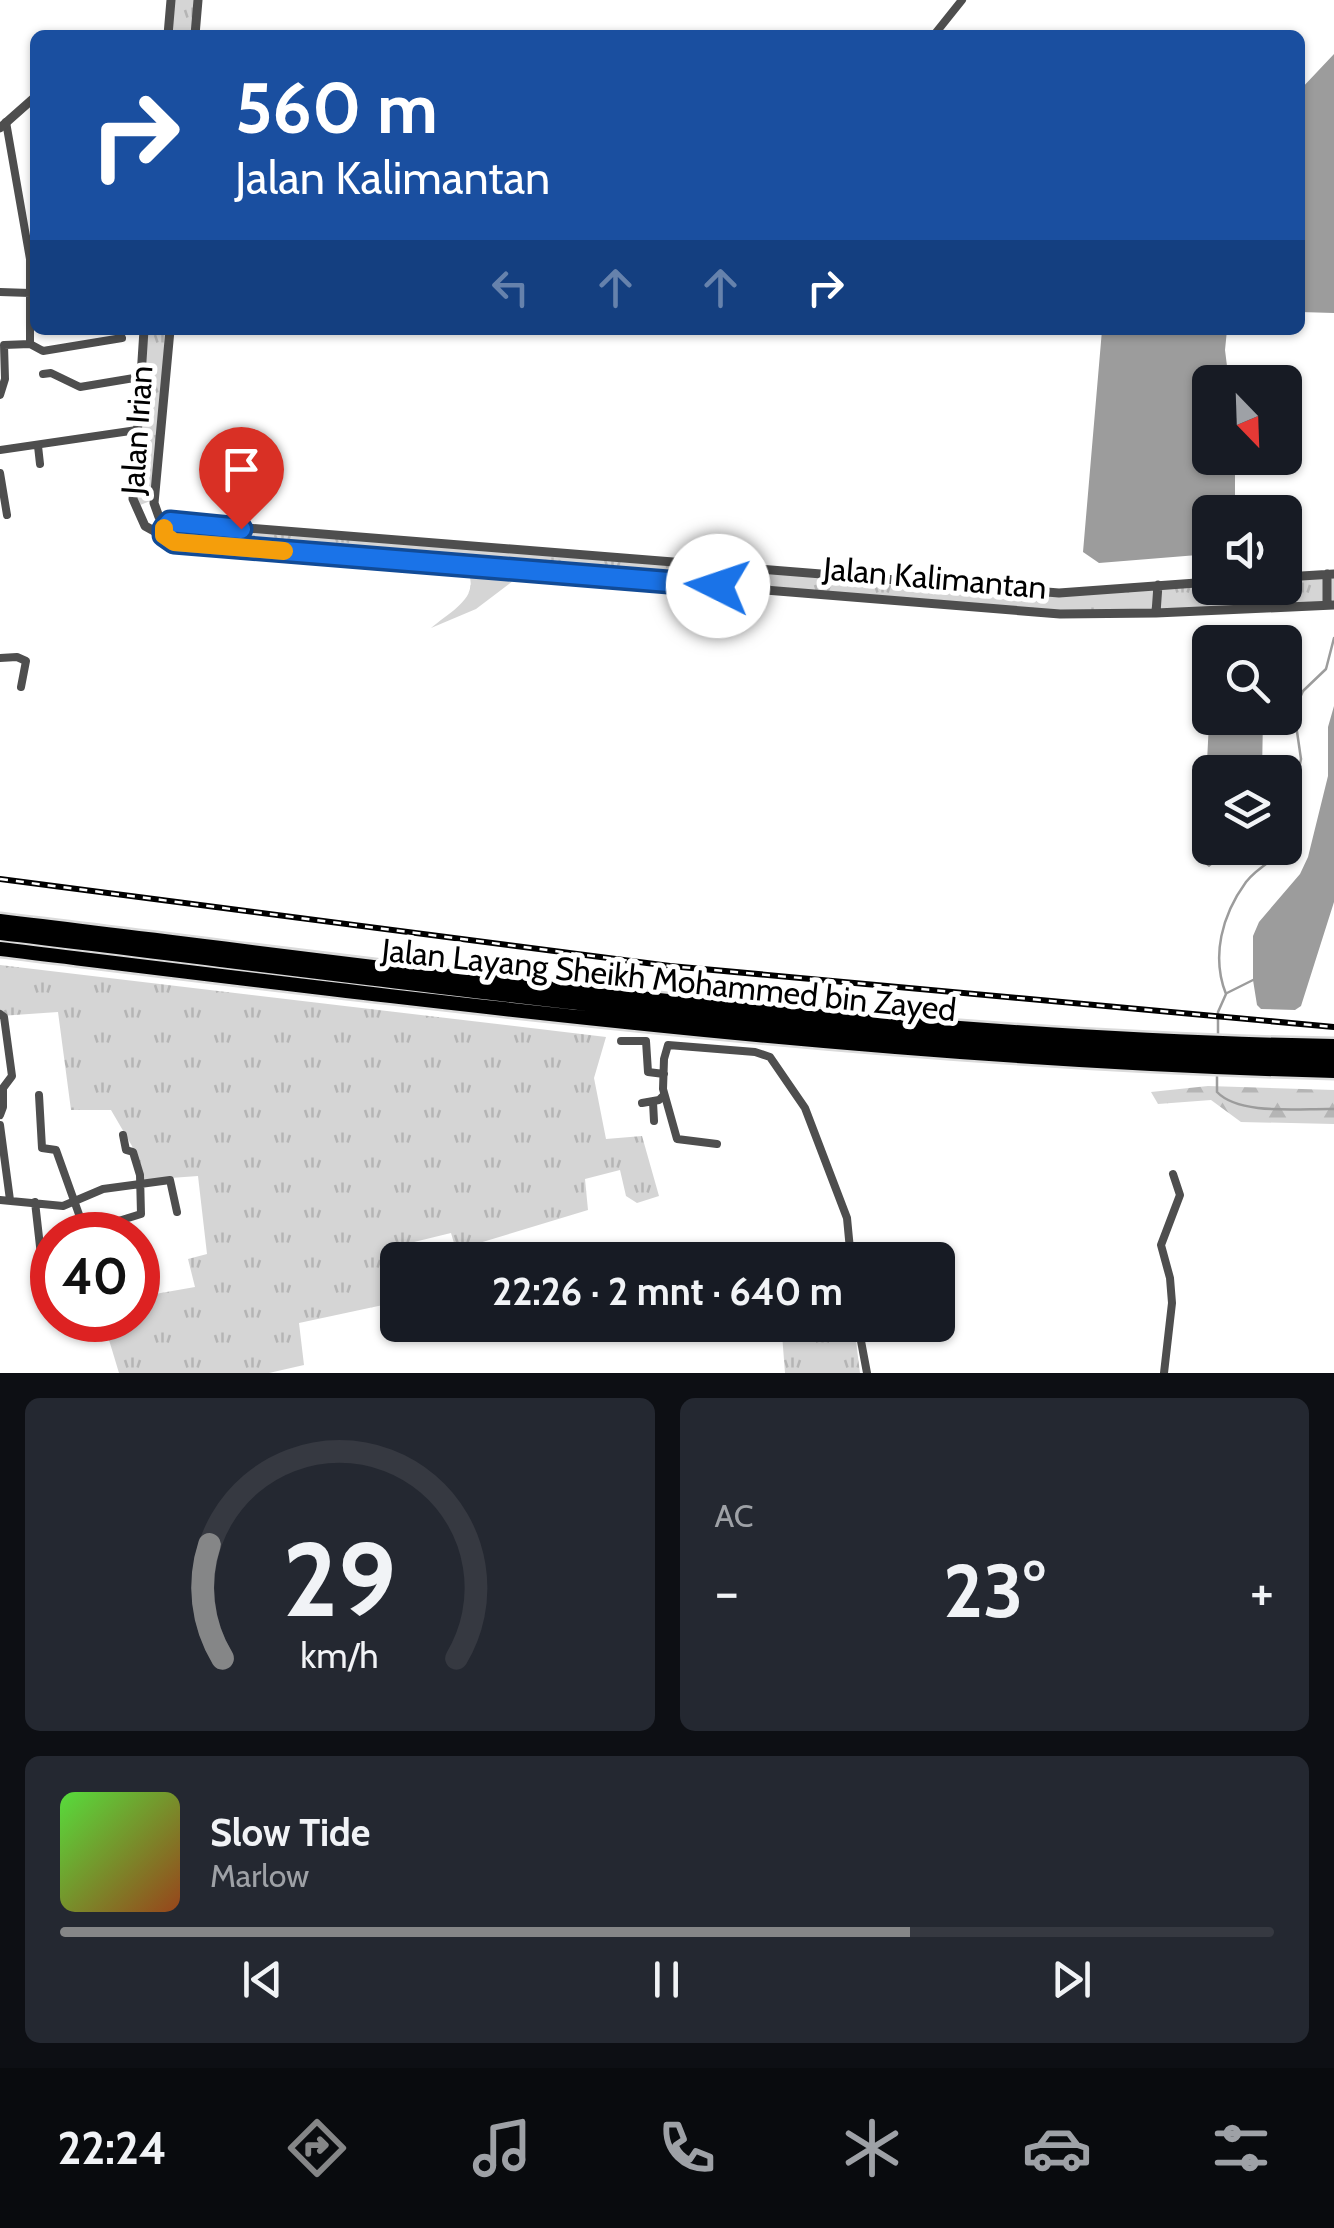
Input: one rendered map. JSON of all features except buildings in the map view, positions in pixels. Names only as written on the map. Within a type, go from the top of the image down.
[{"type":"highway","points":[[0,922],[652,1000],[936,1026],[1334,1046]]},
{"type":"highway","name":"Jalan Layang Sheikh Mohammed bin Zayed","points":[[0,936],[587,1004],[939,1037],[1334,1065]]},
{"type":"highway","points":[[0,948],[662,1026],[956,1052],[1201,1067],[1334,1065]]},
{"type":"street","points":[[168,30],[171,0]]},
{"type":"street","points":[[195,30],[198,0]]},
{"type":"street","points":[[938,30],[962,0]]},
{"type":"street","points":[[30,101],[3,125],[30,259]]},
{"type":"street","points":[[0,292],[30,299]]},
{"type":"street","points":[[30,335],[30,344]]},
{"type":"street","name":"Jalan Irian","points":[[144,335],[133,499],[144,526],[174,542]]},
{"type":"street","name":"Jalan Irian","points":[[170,335],[154,496],[159,517],[174,522]]},
{"type":"street","points":[[0,395],[5,379],[4,345],[30,344],[42,351],[122,338]]},
{"type":"street","points":[[44,374],[51,373],[80,386],[140,377]]},
{"type":"street","points":[[0,450],[137,430]]},
{"type":"street","points":[[38,446],[40,464]]},
{"type":"street","points":[[0,473],[6,515]]},
{"type":"street","points":[[133,499],[142,505],[154,496]]},
{"type":"street","points":[[174,522],[168,523],[164,535],[174,542]]},
{"type":"street","name":"Jalan Kalimantan","points":[[174,522],[1059,592],[1192,583]]},
{"type":"street","name":"Jalan Kalimantan","points":[[174,542],[1060,614],[1331,605]]},
{"type":"street","points":[[683,583],[686,562]]},
{"type":"street","points":[[1302,576],[1330,574],[1331,605]]},
{"type":"street","points":[[1156,613],[1158,585]]},
{"type":"street","points":[[0,658],[17,656],[26,660],[20,687]]},
{"type":"street","points":[[0,1014],[4,1017],[5,1057],[12,1076],[2,1088],[4,1108],[0,1116]]},
{"type":"street","points":[[622,1041],[646,1041],[648,1072],[664,1074]]},
{"type":"street","points":[[717,1144],[678,1140],[664,1095],[668,1045],[767,1054],[805,1108],[847,1218],[849,1242]]},
{"type":"street","points":[[38,1095],[42,1148],[56,1150],[75,1212]]},
{"type":"street","points":[[642,1103],[664,1095]]},
{"type":"street","points":[[653,1102],[654,1121]]},
{"type":"street","points":[[0,1125],[5,1200],[52,1206],[102,1190],[172,1181],[177,1212]]},
{"type":"street","points":[[123,1135],[126,1150],[134,1152],[140,1175],[141,1212]]},
{"type":"street","points":[[1164,1373],[1172,1303],[1161,1245],[1180,1195],[1173,1174]]},
{"type":"street","points":[[35,1202],[36,1212]]},
{"type":"street","points":[[861,1342],[867,1373]]},
{"type":"green space","points":[[171,0],[198,0],[196,30],[168,30]]},
{"type":"green space","points":[[144,335],[170,335],[153,500],[137,503]]},
{"type":"green space","points":[[168,523],[1059,593],[1192,583],[1192,605],[1302,605],[1302,576],[1334,574],[1334,605],[1060,614],[526,571],[476,609],[431,628],[468,594],[471,585],[464,566],[174,542],[164,531]]},
{"type":"green space","points":[[0,965],[606,1037],[594,1078],[606,1139],[642,1136],[659,1196],[637,1203],[626,1196],[620,1170],[585,1179],[588,1210],[482,1242],[454,1242],[451,1233],[414,1242],[380,1242],[380,1306],[299,1323],[304,1365],[269,1373],[119,1373],[110,1342],[160,1342],[160,1293],[195,1287],[188,1259],[207,1254],[198,1176],[143,1180],[132,1146],[111,1110],[71,1110],[58,1012],[0,1016]]},
{"type":"green space","points":[[1208,1086],[1334,1090],[1334,1124],[1241,1122],[1211,1100],[1158,1104],[1151,1092]]},
{"type":"green space","points":[[783,1342],[856,1342],[860,1373],[785,1373]]},
{"type":"shaded area","points":[[1334,54],[1334,313],[1305,312],[1305,85]]},
{"type":"shaded area","points":[[1102,335],[1226,335],[1227,365],[1192,365],[1192,475],[1235,475],[1235,495],[1192,495],[1192,555],[1099,563],[1083,552]]},
{"type":"shaded area","points":[[1334,706],[1334,902],[1301,1006],[1295,1010],[1261,1009],[1253,980],[1253,936],[1259,922],[1300,874],[1308,857],[1328,776],[1328,727]]},
{"type":"shaded area","points":[[1208,735],[1263,735],[1262,755],[1207,755]]},
{"type":"waterway","points":[[1300,755],[1294,711],[1303,691],[1326,669],[1334,638]]},
{"type":"waterway","points":[[1218,1037],[1218,1012],[1226,994],[1219,965],[1221,936],[1246,882],[1265,865]]},
{"type":"waterway","points":[[1227,993],[1253,980]]},
{"type":"waterway","points":[[1217,1070],[1217,1092],[1240,1105],[1334,1109]]},
{"type":"railway","points":[[0,879],[670,966],[1334,1027]]},
{"type":"slow traffic","points":[[164,528],[164,535],[174,542],[284,551]]},
{"type":"route","points":[[241,529],[170,522],[164,535],[174,542],[718,586]]}]
